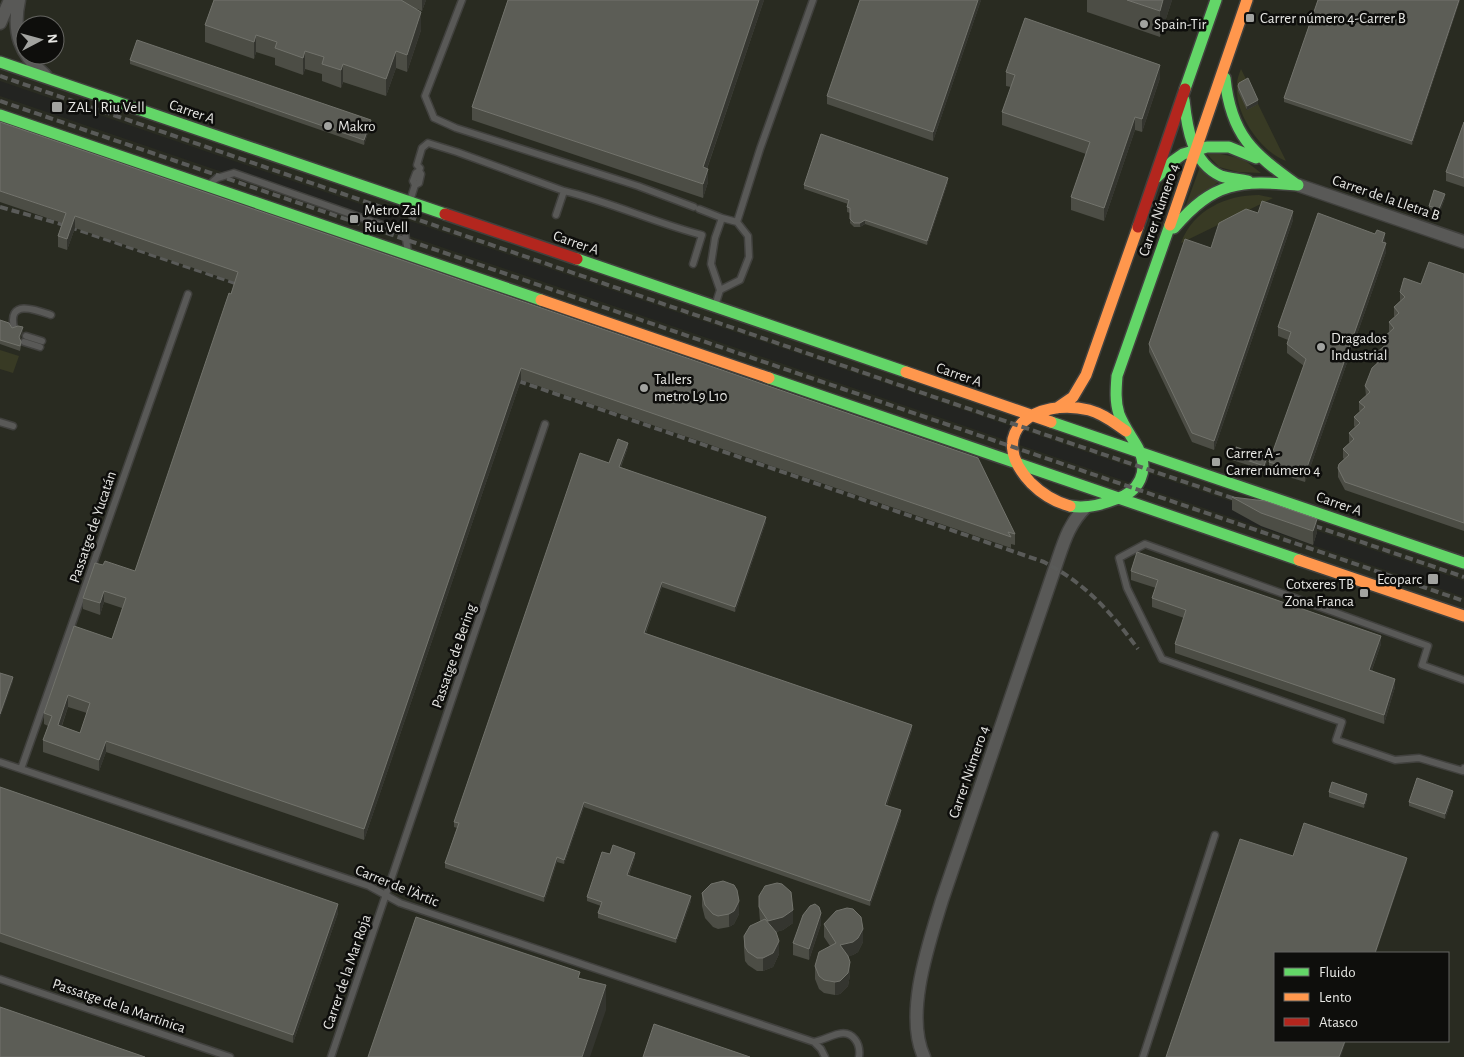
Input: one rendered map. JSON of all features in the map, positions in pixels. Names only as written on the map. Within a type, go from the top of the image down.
[{"type":"main road","name":"Carrer Número 4","points":[[1056,408],[1070,401],[1089,369],[1216,0]]},
{"type":"main road","name":"Carrer Número 4","points":[[1126,431],[1116,403],[1117,376],[1122,358],[1136,325],[1167,238],[1247,0]]},
{"type":"main road","name":"Carrer A","points":[[0,62],[1464,563]]},
{"type":"main road","points":[[1224,71],[1228,104],[1237,130],[1264,161],[1298,185]]},
{"type":"main road","points":[[1183,96],[1189,136],[1207,165],[1217,174],[1256,182],[1298,185]]},
{"type":"main road","points":[[0,115],[1464,616]]},
{"type":"main road","points":[[1154,180],[1173,161],[1183,154],[1196,150],[1220,146],[1229,147],[1264,161]]},
{"type":"main road","points":[[1167,238],[1197,203],[1220,190],[1256,182]]},
{"type":"main road","points":[[1056,408],[1072,408],[1095,412],[1126,431],[1141,453],[1144,462],[1140,482],[1132,492],[1121,499],[1086,507],[1064,504],[1053,499],[1030,482],[1018,464],[1014,452],[1014,436],[1017,428],[1032,414],[1056,408]]},
{"type":"street","points":[[0,23],[10,0]]},
{"type":"street","points":[[20,0],[17,17],[20,44],[30,61],[49,79]]},
{"type":"street","name":"Carrer de la Lletra B","points":[[1298,185],[1464,242]]},
{"type":"street","name":"Carrer Número 4","points":[[924,1057],[918,1036],[917,1022],[919,991],[926,953],[942,900],[1054,568],[1069,527],[1086,507]]},
{"type":"lane","points":[[462,0],[425,96],[434,118],[456,128],[638,186],[737,222],[748,236],[748,257],[740,280],[720,290]]},
{"type":"lane","points":[[737,222],[760,149],[814,0]]},
{"type":"lane","points":[[410,202],[415,185],[413,181],[416,173],[420,170],[417,165],[422,148],[428,143],[564,191],[604,201],[658,221],[715,238]]},
{"type":"lane","points":[[208,187],[217,178],[234,173],[243,176],[405,233],[409,256]]},
{"type":"lane","points":[[556,215],[564,191]]},
{"type":"lane","points":[[715,307],[720,290],[711,264],[715,238],[722,218]]},
{"type":"lane","points":[[693,264],[702,235]]},
{"type":"lane","name":"Passatge de Yucatán","points":[[21,769],[188,294]]},
{"type":"lane","points":[[14,328],[13,320],[22,308],[32,308],[51,315]]},
{"type":"lane","points":[[25,339],[41,344]]},
{"type":"lane","points":[[0,422],[13,426]]},
{"type":"lane","name":"Passatge de Bering","points":[[386,895],[545,424]]},
{"type":"lane","points":[[1464,680],[1422,665],[1428,646],[1144,544],[1119,558],[1127,588],[1162,659],[1342,722],[1336,740],[1395,760],[1419,758],[1464,770]]},
{"type":"lane","name":"Carrer de l'Àrtic","points":[[0,762],[369,886],[400,903],[814,1042]]},
{"type":"lane","points":[[1143,1057],[1215,835]]},
{"type":"lane","name":"Carrer de la Mar Roja","points":[[331,1057],[386,895]]},
{"type":"lane","name":"Passatge de la Martinica","points":[[0,978],[230,1057]]},
{"type":"lane","points":[[814,1042],[825,1040],[836,1034],[848,1034],[857,1041],[859,1057]]},
{"type":"lane","points":[[814,1042],[821,1049],[825,1057]]},
{"type":"shaded area","points":[[0,0],[1464,0],[1464,581],[0,81]]},
{"type":"shaded area","points":[[0,96],[1464,597],[1464,1057],[0,1057]]},
{"type":"green space","points":[[1241,69],[1248,83],[1246,110],[1258,104],[1286,161],[1276,156],[1258,140],[1244,118],[1237,95],[1237,80]]},
{"type":"green space","points":[[1212,152],[1243,159],[1261,173],[1238,172],[1219,167],[1207,154]]},
{"type":"green space","points":[[1200,167],[1220,181],[1186,205]]},
{"type":"green space","points":[[1259,195],[1273,198],[1181,243],[1186,231],[1202,213],[1223,201]]},
{"type":"green space","points":[[0,350],[19,356],[13,373],[0,369]]},
{"type":"building","points":[[214,0],[401,0],[421,12],[407,55],[396,51],[386,79],[343,64],[341,70],[322,64],[324,57],[305,51],[303,58],[275,48],[277,42],[256,35],[254,42],[205,25]]},
{"type":"building","points":[[508,0],[759,0],[703,167],[708,169],[703,184],[472,107]]},
{"type":"building","points":[[860,0],[978,0],[933,132],[827,96]]},
{"type":"building","points":[[1127,0],[1163,0],[1160,11]]},
{"type":"building","points":[[1318,0],[1459,0],[1412,141],[1284,98]]},
{"type":"building","points":[[1025,18],[1160,65],[1142,119],[1135,117],[1104,208],[1071,197],[1090,142],[1002,112],[1015,75],[1006,72]]},
{"type":"building","points":[[137,40],[371,120],[364,140],[130,60]]},
{"type":"building","points":[[1248,78],[1258,100],[1247,106],[1238,86],[1239,83]]},
{"type":"building","points":[[0,122],[978,458],[1015,534],[1008,532],[1011,537],[521,368],[364,829],[106,741],[99,760],[43,740],[52,716],[44,713],[74,626],[112,639],[126,598],[104,591],[100,603],[83,598],[95,563],[103,565],[105,561],[135,571],[229,293],[231,294],[238,272],[75,216],[67,239],[58,236],[66,213],[0,191]],"holes":[[[68,695],[90,703],[80,733],[58,725]]]},
{"type":"building","points":[[1464,122],[1464,178],[1446,172]]},
{"type":"building","points":[[821,134],[948,178],[927,241],[865,220],[860,223],[854,223],[850,219],[850,208],[847,207],[849,200],[804,185]]},
{"type":"building","points":[[1434,190],[1445,194],[1439,209],[1429,206]]},
{"type":"building","points":[[1262,201],[1293,211],[1214,441],[1192,433],[1149,344],[1185,239],[1211,248],[1219,223],[1246,209],[1258,213]]},
{"type":"building","name":"Dragados Industrial","points":[[1318,213],[1375,234],[1377,230],[1385,233],[1382,242],[1386,243],[1305,473],[1269,462],[1306,359],[1287,344],[1291,332],[1278,327]]},
{"type":"building","points":[[1429,262],[1464,274],[1464,523],[1345,482],[1338,468],[1339,464],[1349,455],[1343,449],[1354,439],[1349,433],[1360,423],[1354,417],[1365,407],[1359,402],[1370,392],[1365,386],[1372,368],[1382,359],[1376,353],[1388,343],[1383,338],[1394,328],[1389,322],[1399,313],[1394,307],[1405,297],[1400,292],[1404,278],[1421,284]]},
{"type":"building","points":[[0,320],[9,323],[12,328],[23,327],[19,337],[20,346],[0,340]]},
{"type":"building","points":[[618,439],[628,443],[619,467],[766,517],[735,607],[662,582],[644,633],[912,725],[885,805],[901,810],[870,901],[584,802],[564,860],[557,857],[544,897],[445,863],[459,823],[454,822],[580,453],[609,463]]},
{"type":"building","points":[[1236,447],[1267,457],[1264,466],[1232,455]]},
{"type":"building","points":[[1232,497],[1265,501],[1317,519],[1313,531],[1261,513]]},
{"type":"building","points":[[1137,552],[1381,636],[1369,670],[1395,679],[1384,715],[1175,644],[1186,610],[1152,598],[1158,580],[1131,571]]},
{"type":"building","points":[[0,673],[13,677],[0,714]]},
{"type":"building","points":[[1417,778],[1453,791],[1445,814],[1409,802]]},
{"type":"building","points":[[1332,782],[1367,794],[1364,804],[1329,792]]},
{"type":"building","points":[[0,787],[338,904],[293,1035],[0,933]]},
{"type":"building","points":[[1304,823],[1407,858],[1375,952],[1274,952],[1274,1042],[1345,1042],[1339,1057],[1166,1057],[1240,839],[1293,856]]},
{"type":"building","points":[[613,845],[635,853],[627,875],[691,896],[676,939],[598,913],[602,902],[587,897],[602,852],[610,854]]},
{"type":"building","points":[[723,881],[734,885],[739,901],[734,911],[718,916],[713,914],[705,905],[702,893],[711,884]]},
{"type":"building","points":[[777,883],[782,884],[791,892],[793,910],[783,917],[768,921],[759,907],[759,896],[765,886]]},
{"type":"building","points":[[815,904],[819,907],[821,913],[809,949],[793,943],[803,915],[810,906]]},
{"type":"building","points":[[847,908],[853,909],[861,917],[863,929],[858,938],[853,942],[840,945],[850,962],[848,973],[840,981],[824,980],[819,976],[815,966],[819,952],[836,943],[824,924],[836,911]]},
{"type":"building","points":[[416,917],[580,972],[578,978],[606,985],[582,1057],[368,1057]]},
{"type":"building","points":[[765,919],[776,932],[779,941],[773,953],[763,958],[757,958],[748,952],[745,947],[744,936],[750,926]]},
{"type":"building","points":[[0,1007],[145,1057],[0,1057]]},
{"type":"building","points":[[654,1024],[750,1057],[643,1057]]},
{"type":"railway","points":[[0,76],[1244,502]]},
{"type":"railway","points":[[0,101],[1464,601]]},
{"type":"railway","points":[[0,207],[61,224],[247,287]]},
{"type":"railway","points":[[507,377],[1044,562],[1059,570],[1085,589],[1117,622],[1138,649]]},
{"type":"railway","points":[[1303,522],[1464,577]]},
{"type":"traffic: fast","points":[[1185,89],[1216,0]]},
{"type":"traffic: fast","points":[[0,62],[445,214]]},
{"type":"traffic: fast","points":[[1225,78],[1233,115],[1247,141],[1268,163],[1297,185]]},
{"type":"traffic: fast","points":[[1184,100],[1189,133],[1197,154],[1203,163],[1221,176],[1248,181]]},
{"type":"traffic: fast","points":[[0,115],[541,300]]},
{"type":"traffic: fast","points":[[1157,177],[1183,154],[1207,147],[1229,147],[1256,158]]},
{"type":"traffic: fast","points":[[1174,228],[1188,212],[1202,201],[1216,192],[1229,187],[1260,183],[1298,185]]},
{"type":"traffic: fast","points":[[1070,506],[1088,507],[1099,505],[1124,496],[1140,480],[1143,465],[1141,457],[1119,414],[1116,395],[1117,376],[1170,225]]},
{"type":"traffic: fast","points":[[577,259],[906,372]]},
{"type":"traffic: fast","points":[[769,378],[1299,560]]},
{"type":"traffic: fast","points":[[1051,422],[1464,563]]},
{"type":"traffic: slow","points":[[1170,225],[1247,0]]},
{"type":"traffic: slow","points":[[1057,408],[1073,397],[1086,375],[1138,227]]},
{"type":"traffic: slow","points":[[541,300],[769,378]]},
{"type":"traffic: slow","points":[[906,372],[1051,422]]},
{"type":"traffic: slow","points":[[1070,506],[1054,500],[1040,491],[1031,483],[1018,465],[1012,448],[1015,434],[1022,423],[1035,414],[1051,409],[1070,407],[1089,410],[1099,414],[1126,431]]},
{"type":"traffic: slow","points":[[1299,560],[1464,616]]},
{"type":"traffic: jam","points":[[1138,227],[1185,89]]},
{"type":"traffic: jam","points":[[445,214],[577,259]]},
{"type":"place","name":"Carrer número 4-Carrer B","points":[[1250,18]]},
{"type":"place","name":"Spain-Tir","points":[[1144,24]]},
{"type":"place","name":"ZAL | Riu Vell","points":[[57,107]]},
{"type":"place","name":"Makro","points":[[328,126]]},
{"type":"place","name":"Metro Zal Riu Vell","points":[[354,219]]},
{"type":"place","name":"Dragados Industrial","points":[[1321,347]]},
{"type":"place","name":"Tallers metro L9 L10","points":[[644,388]]},
{"type":"place","name":"Carrer A - Carrer número 4","points":[[1216,462]]},
{"type":"place","name":"Ecoparc","points":[[1433,579]]},
{"type":"place","name":"Cotxeres TB Zona Franca","points":[[1364,593]]}]
